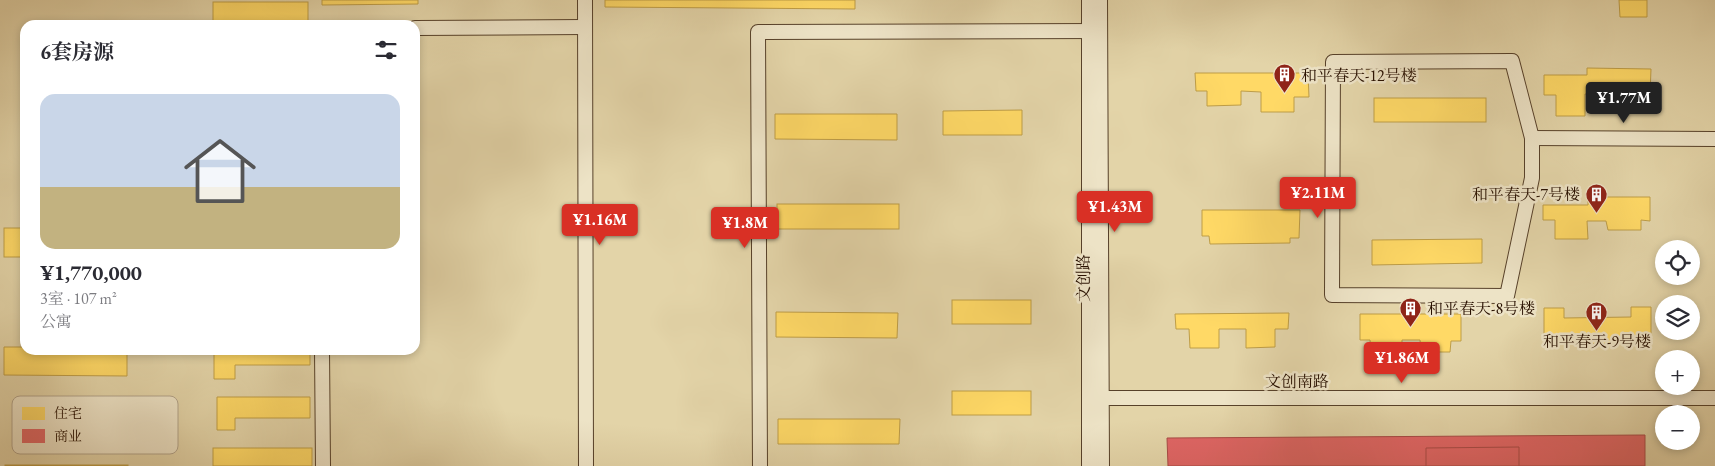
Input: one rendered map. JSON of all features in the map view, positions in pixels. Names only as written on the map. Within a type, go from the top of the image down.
[{"type":"street","points":[[585,0],[586,466]]},
{"type":"street","name":"文创路","points":[[1089,0],[1094,31],[1095,398],[1089,466]]},
{"type":"street","name":"文创路","points":[[1094,31],[1100,0]]},
{"type":"street","points":[[420,28],[584,27]]},
{"type":"street","points":[[760,466],[758,32],[1094,31]]},
{"type":"street","points":[[1512,61],[1532,138],[1532,178],[1507,296],[1332,295],[1333,62],[1512,61]]},
{"type":"street","points":[[1532,138],[1715,139]]},
{"type":"street","points":[[322,355],[322,466]]},
{"type":"street","name":"文创路","points":[[1095,398],[1102,466]]},
{"type":"street","name":"文创南路","points":[[1095,398],[1715,398]]},
{"type":"building: 住宅","points":[[322,0],[418,0],[418,4],[322,5]]},
{"type":"building: 住宅","points":[[605,0],[855,0],[855,9],[605,7]]},
{"type":"building: 住宅","points":[[1619,0],[1647,0],[1647,17],[1620,17]]},
{"type":"building: 住宅","points":[[213,2],[308,2],[308,20],[213,20]]},
{"type":"building: 住宅","points":[[1587,68],[1651,69],[1650,95],[1639,95],[1638,102],[1607,102],[1607,95],[1585,94],[1585,116],[1556,116],[1556,95],[1544,95],[1544,75],[1587,75]]},
{"type":"building: 住宅","name":"和平春天-12号楼","points":[[1195,73],[1308,73],[1309,97],[1294,97],[1294,112],[1261,112],[1261,92],[1241,91],[1241,105],[1207,106],[1207,91],[1196,91]]},
{"type":"building: 住宅","points":[[1374,98],[1486,98],[1486,122],[1374,122]]},
{"type":"building: 住宅","points":[[1022,110],[1022,135],[943,135],[943,111]]},
{"type":"building: 住宅","points":[[775,114],[897,114],[897,140],[775,139]]},
{"type":"building: 住宅","name":"和平春天-7号楼","points":[[1588,197],[1650,197],[1650,221],[1641,220],[1641,230],[1608,230],[1606,221],[1587,221],[1588,239],[1555,239],[1555,220],[1543,220],[1543,205],[1588,205]]},
{"type":"building: 住宅","points":[[777,204],[899,204],[899,229],[777,229]]},
{"type":"building: 住宅","points":[[1202,210],[1300,210],[1299,238],[1290,238],[1290,243],[1210,244],[1209,236],[1202,236]]},
{"type":"building: 住宅","points":[[4,228],[20,228],[20,257],[4,257]]},
{"type":"building: 住宅","points":[[1482,239],[1482,263],[1372,265],[1372,240]]},
{"type":"building: 住宅","points":[[952,300],[1031,300],[1031,324],[952,324]]},
{"type":"building: 住宅","name":"和平春天-9号楼","points":[[1631,307],[1651,307],[1651,343],[1544,344],[1544,308],[1564,308],[1564,318],[1631,317]]},
{"type":"building: 住宅","points":[[776,312],[898,313],[897,338],[776,337]]},
{"type":"building: 住宅","points":[[1289,313],[1288,329],[1275,329],[1275,347],[1246,348],[1246,329],[1219,329],[1219,348],[1190,348],[1189,329],[1176,329],[1175,314]]},
{"type":"building: 住宅","name":"和平春天-8号楼","points":[[1360,314],[1461,314],[1461,341],[1451,341],[1450,352],[1421,352],[1420,340],[1402,340],[1402,353],[1371,353],[1370,340],[1360,340]]},
{"type":"building: 住宅","points":[[4,347],[20,347],[20,355],[127,355],[127,376],[4,375]]},
{"type":"building: 住宅","points":[[214,355],[310,355],[310,365],[235,365],[235,379],[214,379]]},
{"type":"building: 住宅","points":[[952,391],[1031,391],[1031,415],[952,415]]},
{"type":"building: 住宅","points":[[217,397],[310,397],[310,418],[235,418],[235,430],[217,430]]},
{"type":"building: 住宅","points":[[778,419],[900,419],[899,444],[778,444]]},
{"type":"building: 住宅","points":[[213,448],[312,448],[312,466],[213,466]]},
{"type":"building: 住宅","points":[[128,465],[128,466],[5,466]]},
{"type":"building: 商业","points":[[1645,435],[1645,466],[1168,466],[1167,438]]},
{"type":"building: 商业","points":[[1519,447],[1519,466],[1426,466],[1426,448]]},
{"type":"place","name":"和平春天-12号楼","points":[[1285,94]]},
{"type":"place","name":"和平春天-7号楼","points":[[1596,213]]},
{"type":"place","name":"和平春天-8号楼","points":[[1411,327]]},
{"type":"place","name":"和平春天-9号楼","points":[[1597,331]]}]
